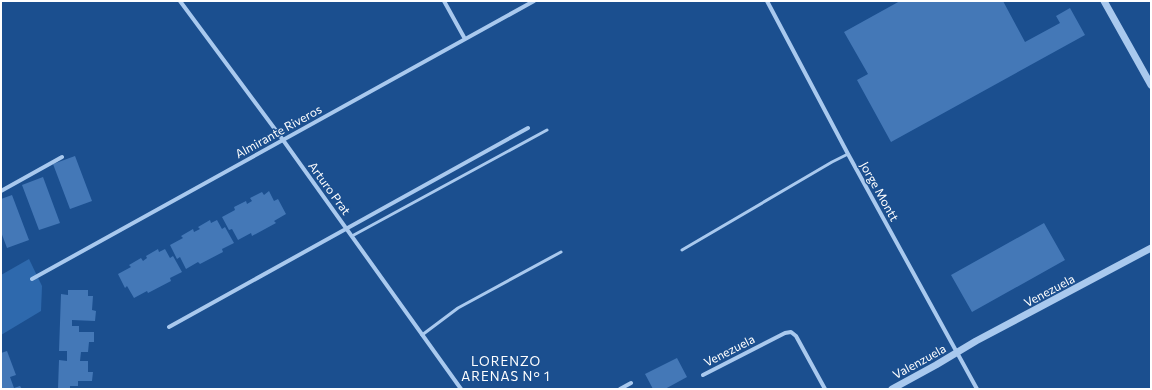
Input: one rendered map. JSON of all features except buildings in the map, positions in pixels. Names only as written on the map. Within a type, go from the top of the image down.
[{"type":"street","name":"Arturo Prat","points":[[180,1],[283,140],[461,389]]},
{"type":"street","points":[[444,1],[465,39]]},
{"type":"street","name":"Almirante Riveros","points":[[32,279],[534,1]]},
{"type":"street","name":"Jorge Montt","points":[[767,1],[848,154],[977,389]]},
{"type":"street","points":[[1104,1],[1151,86]]},
{"type":"street","points":[[169,327],[528,128]]},
{"type":"street","points":[[1,191],[62,157]]},
{"type":"street","name":"Venezuela","points":[[957,352],[1151,248]]},
{"type":"street","name":"Venezuela","points":[[703,375],[785,333],[791,332],[796,336],[825,389]]},
{"type":"street","name":"Valenzuela","points":[[892,389],[957,352]]},
{"type":"street","points":[[620,389],[631,382]]},
{"type":"lane","points":[[352,236],[547,130]]},
{"type":"lane","points":[[682,250],[848,154]]},
{"type":"lane","points":[[422,334],[458,308],[561,252]]},
{"type":"shaded area","points":[[29,259],[42,286],[41,311],[1,335],[1,275]]},
{"type":"district","name":"LORENZO ARENAS N° 1","points":[[506,368]]}]
